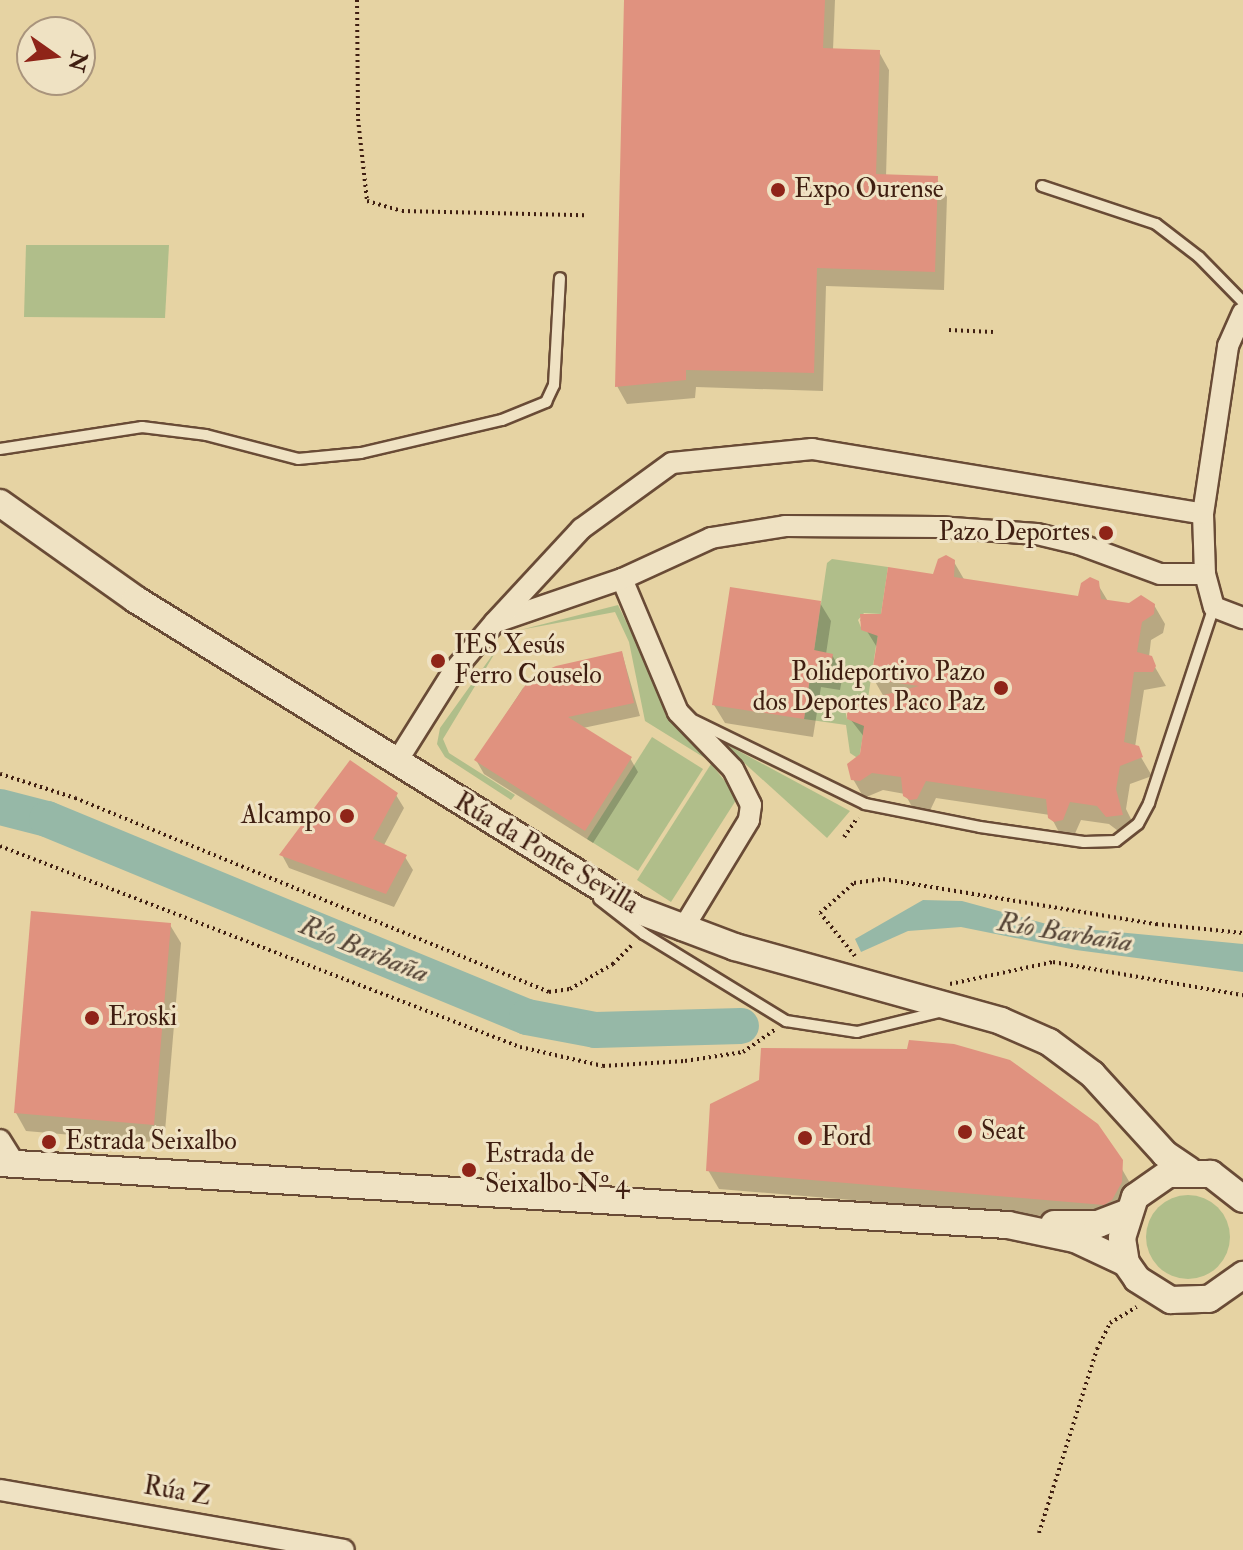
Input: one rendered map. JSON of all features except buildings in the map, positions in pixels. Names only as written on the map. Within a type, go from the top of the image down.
[{"type":"street","points":[[1243,313],[1228,346],[1203,514],[1205,574],[1214,607],[1243,618]]},
{"type":"street","points":[[396,763],[453,672],[495,622],[581,529],[672,463],[812,449],[1203,514]]},
{"type":"street","name":"Rúa da Ponte Sevilla","points":[[0,503],[135,599],[396,763],[554,860],[682,930],[1026,1030],[1067,1053],[1129,1116],[1189,1170]]},
{"type":"street","points":[[495,622],[622,579],[711,538],[826,524],[1037,534],[1160,574],[1205,574]]},
{"type":"street","points":[[622,579],[678,712],[733,769],[751,805],[749,820],[682,930]]},
{"type":"street","name":"Rúa da Ponte Sevilla","points":[[1129,1116],[1149,1184]]},
{"type":"street","points":[[0,1140],[8,1164],[1027,1227],[1098,1224],[1126,1213]]},
{"type":"street","points":[[1126,1263],[1122,1238],[1126,1213],[1149,1184],[1189,1170],[1221,1179],[1243,1199]]},
{"type":"street","points":[[1027,1227],[1088,1244],[1126,1263],[1159,1296],[1197,1302],[1221,1294],[1242,1277]]},
{"type":"street","name":"Rúa Z","points":[[0,1490],[344,1550]]},
{"type":"lane","points":[[1042,186],[1156,224],[1199,257],[1243,302]]},
{"type":"lane","points":[[0,449],[142,427],[206,435],[298,459],[361,453],[502,420],[546,402],[554,385],[560,278]]},
{"type":"lane","points":[[678,712],[865,804],[1039,835],[1116,841],[1138,824],[1149,803],[1214,607]]},
{"type":"lane","points":[[554,860],[644,934],[786,1021],[857,1032],[956,1008]]},
{"type":"path","points":[[357,0],[358,119],[367,201],[402,211],[585,215]]},
{"type":"path","points":[[949,330],[993,332]]},
{"type":"path","points":[[0,774],[75,798],[549,992],[570,989],[613,964],[644,934]]},
{"type":"path","points":[[844,837],[860,815]]},
{"type":"path","points":[[0,846],[212,924],[444,1020],[603,1066],[743,1052],[786,1021]]},
{"type":"path","points":[[866,962],[852,954],[820,913],[854,883],[883,879],[1156,924],[1243,933]]},
{"type":"path","points":[[942,986],[1053,962],[1243,995]]},
{"type":"path","points":[[1039,1533],[1104,1334],[1110,1323],[1159,1296]]},
{"type":"green space","points":[[26,245],[169,245],[165,318],[24,317]]},
{"type":"green space","points":[[832,559],[888,567],[881,614],[864,613],[858,620],[862,630],[878,633],[867,705],[851,703],[845,710],[847,719],[865,723],[859,759],[850,753],[846,725],[804,719],[827,563]]},
{"type":"green space","points":[[618,605],[671,715],[708,760],[645,721],[629,642],[615,612],[520,630]]},
{"type":"green space","points":[[501,643],[443,739],[449,753],[515,795],[511,800],[445,757],[437,744],[440,728]]},
{"type":"green space","points":[[652,737],[703,769],[638,871],[587,839]]},
{"type":"green space","points":[[720,741],[850,811],[827,838]]},
{"type":"green space","points":[[711,764],[738,797],[671,902],[637,880]]},
{"type":"green space","points":[[1188,1195],[1211,1202],[1223,1214],[1230,1237],[1223,1260],[1211,1272],[1188,1279],[1165,1272],[1153,1260],[1146,1237],[1153,1214],[1165,1202]]},
{"type":"water","points":[[923,900],[962,901],[1054,926],[1243,944],[1243,972],[1076,950],[961,927],[908,931],[861,952],[855,939]]},
{"type":"waterway","name":"Río Barbaña","points":[[0,807],[47,819],[527,1017],[595,1030],[741,1026]]},
{"type":"place","name":"Expo Ourense","points":[[778,190]]},
{"type":"place","name":"Pazo Deportes","points":[[1106,533]]},
{"type":"place","name":"IES Xesús Ferro Couselo","points":[[438,661]]},
{"type":"place","name":"Polideportivo Pazo dos Deportes Paco Paz","points":[[1001,688]]},
{"type":"place","name":"Alcampo","points":[[347,816]]},
{"type":"place","name":"Eroski","points":[[92,1018]]},
{"type":"place","name":"Seat","points":[[965,1132]]},
{"type":"place","name":"Ford","points":[[805,1138]]},
{"type":"place","name":"Estrada Seixalbo","points":[[49,1142]]},
{"type":"place","name":"Estrada de Seixalbo Nº 4","points":[[469,1170]]}]
